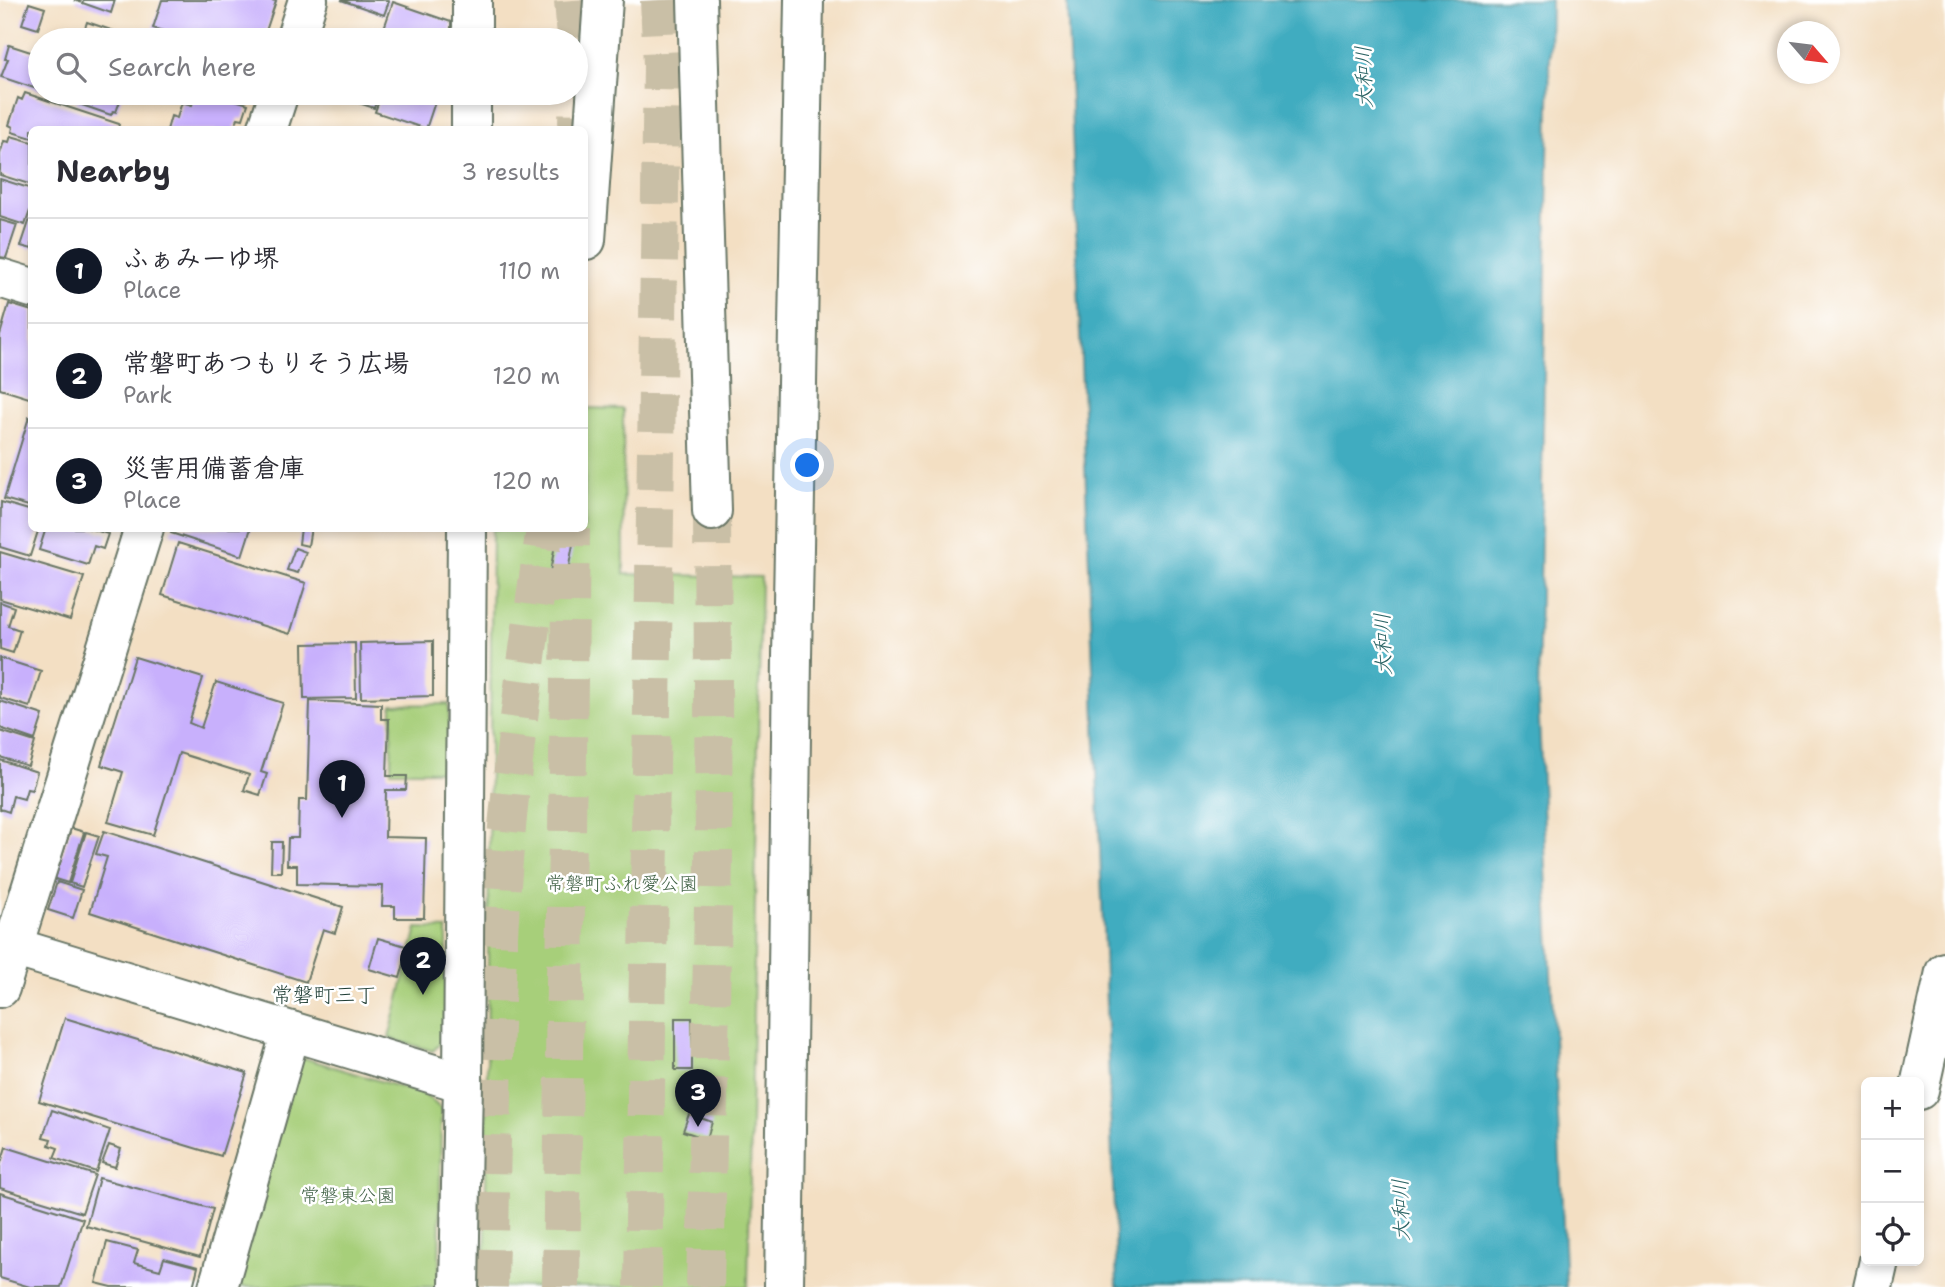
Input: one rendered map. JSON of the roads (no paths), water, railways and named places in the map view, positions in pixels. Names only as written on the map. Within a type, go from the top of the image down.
[{"type":"main road","points":[[299,28],[308,0]]},
{"type":"main road","points":[[471,28],[472,0]]},
{"type":"main road","points":[[588,212],[603,0]]},
{"type":"main road","points":[[697,0],[712,511]]},
{"type":"main road","points":[[784,1287],[804,0]]},
{"type":"main road","points":[[268,126],[275,105]]},
{"type":"main road","points":[[471,105],[471,126]]},
{"type":"main road","points":[[0,278],[28,287]]},
{"type":"main road","points":[[0,988],[6,945],[143,532]]},
{"type":"main road","points":[[459,1287],[467,532]]},
{"type":"main road","points":[[6,945],[463,1083]]},
{"type":"main road","points":[[1922,1077],[1945,972]]},
{"type":"main road","points":[[218,1287],[290,1031]]},
{"type":"main road","points":[[1873,1287],[1878,1266]]},
{"type":"water","name":"大和川","points":[[1067,0],[1551,0],[1538,699],[1566,1287],[1117,1287]]},
{"type":"tunnel","points":[[573,0],[575,28]]},
{"type":"tunnel","points":[[643,1287],[662,65],[659,0]]},
{"type":"tunnel","points":[[577,105],[577,126]]},
{"type":"tunnel","points":[[705,1287],[714,859],[712,511]]},
{"type":"tunnel","points":[[489,1287],[495,1036],[502,885],[515,751],[544,532]]},
{"type":"tunnel","points":[[561,1287],[571,532]]},
{"type":"place","name":"ふぁみーゆ堺","points":[[342,818]]},
{"type":"place","name":"常磐町あつもりそう広場","points":[[423,995]]},
{"type":"place","name":"災害用備蓄倉庫","points":[[698,1127]]},
{"type":"district","name":"常磐町三丁","points":[[324,995]]},
{"type":"park label","name":"常磐町ふれ愛公園","points":[[622,883]]},
{"type":"park label","name":"常磐東公園","points":[[348,1195]]}]
